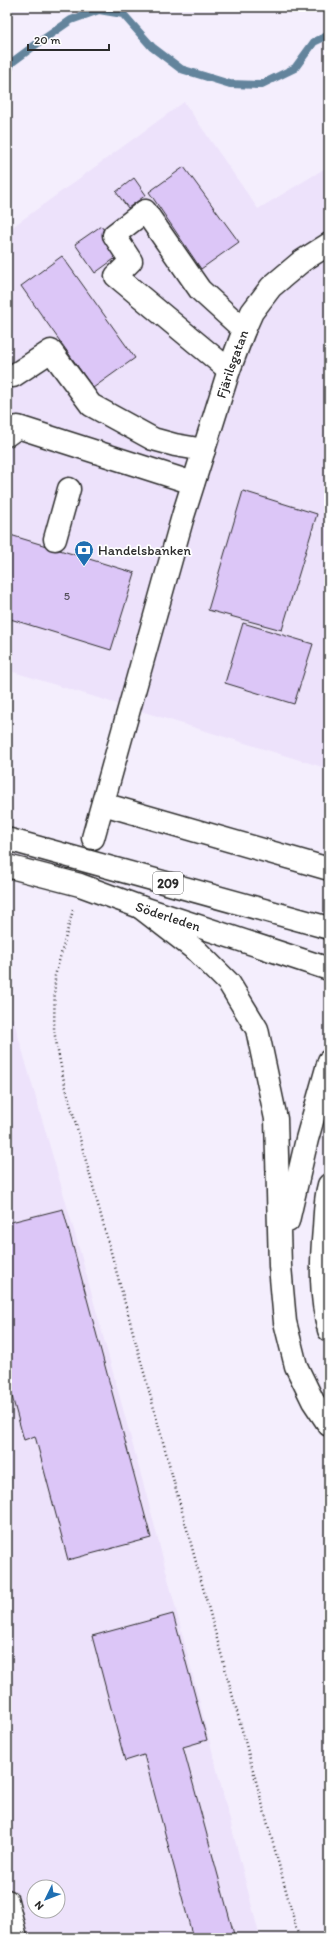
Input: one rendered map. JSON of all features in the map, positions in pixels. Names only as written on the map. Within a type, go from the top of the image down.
[{"type":"main road","points":[[229,370],[116,276],[131,261],[114,235],[145,212],[200,290],[244,330]]},
{"type":"main road","name":"Fjärilsgatan","points":[[93,838],[183,516],[229,370],[244,330],[252,312],[271,287],[302,261],[329,244]]},
{"type":"main road","points":[[12,376],[51,351],[91,405],[153,439],[204,450]]},
{"type":"main road","points":[[7,435],[18,427],[193,483]]},
{"type":"main road","points":[[55,539],[69,489]]},
{"type":"main road","points":[[103,804],[329,869]]},
{"type":"main road","name":"209","points":[[7,839],[329,928]]},
{"type":"main road","name":"Söderleden","points":[[7,866],[80,885],[140,907],[329,969]]},
{"type":"main road","points":[[140,907],[197,951],[229,983],[257,1029],[276,1119],[280,1266],[285,1322],[296,1366],[313,1402],[329,1425]]},
{"type":"main road","points":[[280,1266],[292,1201],[305,1147],[329,1061]]},
{"type":"main road","points":[[329,1185],[326,1196],[323,1308],[329,1330]]},
{"type":"main road","points":[[7,1901],[16,1938]]},
{"type":"path","points":[[73,909],[55,976],[54,1031],[63,1077],[299,1938]]},
{"type":"shaded area","points":[[184,102],[258,209],[329,166],[329,769],[7,670],[7,231]]},
{"type":"shaded area","points":[[7,1016],[13,1018],[79,1248],[151,1512],[260,1938],[7,1938]]},
{"type":"building","points":[[184,167],[239,242],[201,269],[149,192]]},
{"type":"building","points":[[134,178],[146,195],[128,208],[116,192]]},
{"type":"building","points":[[101,226],[121,254],[95,273],[75,244]]},
{"type":"building","points":[[62,256],[135,358],[93,388],[21,286]]},
{"type":"building","points":[[243,491],[317,514],[282,630],[208,610]]},
{"type":"building","points":[[7,534],[135,573],[111,650],[7,618]]},
{"type":"building","points":[[243,623],[313,644],[294,704],[225,683]]},
{"type":"building","points":[[63,1209],[151,1538],[68,1560],[35,1436],[24,1440],[7,1378],[7,1223]]},
{"type":"building","points":[[173,1614],[207,1740],[183,1747],[235,1938],[193,1938],[144,1755],[125,1761],[92,1636]]},
{"type":"waterway","points":[[7,76],[11,63],[38,43],[71,20],[99,10],[123,14],[152,47],[181,69],[230,84],[260,85],[295,68],[314,42],[329,35]]},
{"type":"place","name":"Handelsbanken","points":[[84,567]]}]
